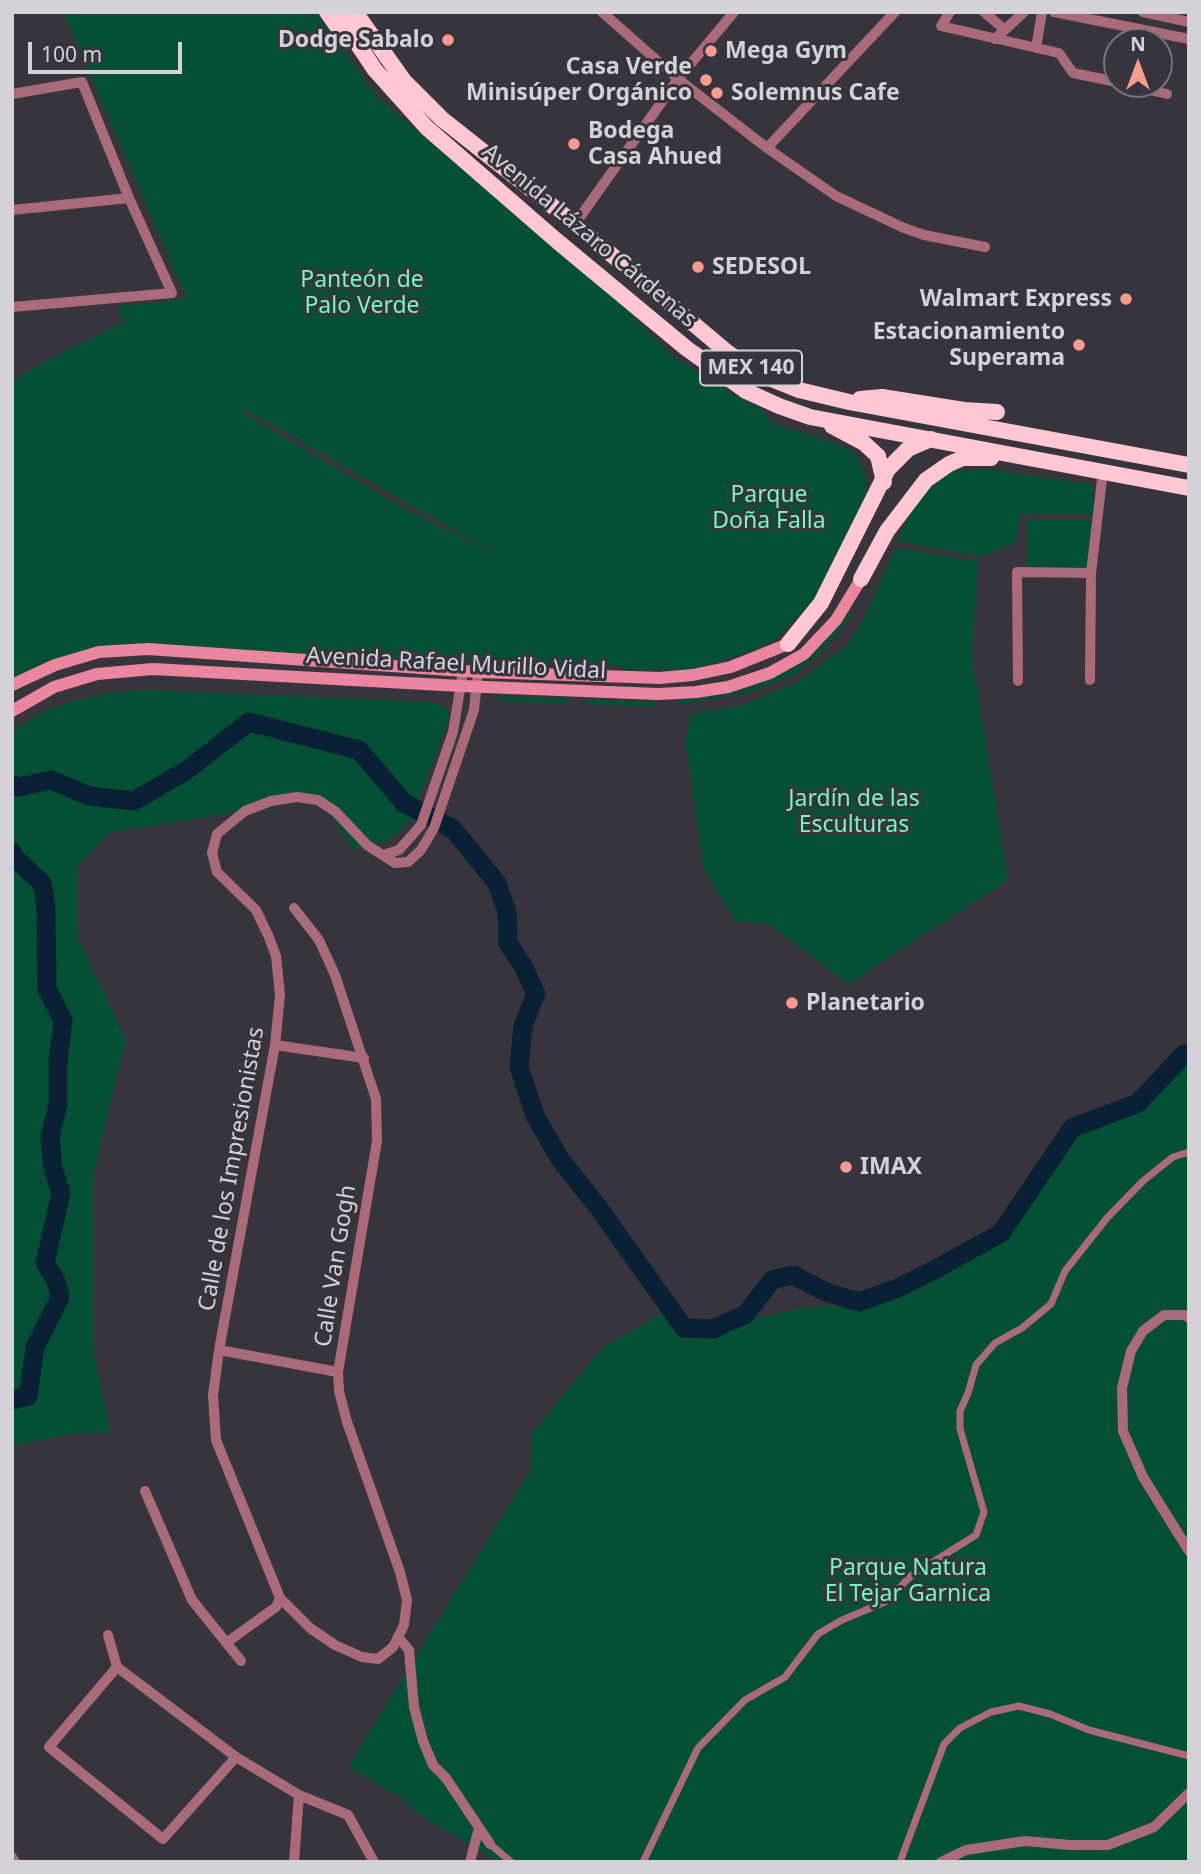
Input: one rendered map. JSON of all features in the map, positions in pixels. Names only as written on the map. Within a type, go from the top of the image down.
[{"type":"highway","points":[[327,12],[356,52],[375,70]]},
{"type":"highway","name":"Avenida Lázaro Cárdenas","points":[[341,12],[375,70],[426,128],[686,348],[746,391],[810,417],[959,444],[1017,458],[1189,488]]},
{"type":"highway","name":"Avenida Lázaro Cárdenas","points":[[355,12],[404,81],[442,119],[575,224],[727,352],[757,373],[799,390],[849,402],[1189,465]]},
{"type":"highway","points":[[368,12],[396,57],[404,81]]},
{"type":"highway","points":[[849,402],[883,397],[964,410],[997,412]]},
{"type":"highway","points":[[788,644],[825,614],[835,598],[874,518],[884,485],[878,456],[870,447],[845,432],[810,417]]},
{"type":"highway","points":[[788,644],[821,603],[888,468],[908,449],[927,439],[957,438],[1008,445],[1189,478]]},
{"type":"highway","points":[[861,579],[887,531],[926,480],[963,458],[1017,458]]},
{"type":"main road","name":"Avenida Rafael Murillo Vidal","points":[[12,711],[54,687],[97,674],[153,669],[477,687],[658,694],[696,692],[728,687],[771,673],[804,654],[836,620],[861,579]]},
{"type":"main road","name":"Avenida Rafael Murillo Vidal","points":[[12,685],[55,665],[99,652],[148,649],[478,672],[635,678],[675,677],[731,667],[788,644]]},
{"type":"street","points":[[602,12],[678,79],[767,148],[836,196],[924,235],[985,247]]},
{"type":"street","points":[[767,148],[895,12]]},
{"type":"street","points":[[950,12],[941,26],[1059,53],[1073,73],[1103,79]]},
{"type":"street","points":[[984,12],[1005,30]]},
{"type":"street","points":[[995,39],[1024,12]]},
{"type":"street","points":[[1036,48],[1042,12]]},
{"type":"street","points":[[1054,12],[1189,38]]},
{"type":"street","points":[[1143,12],[1171,15],[1189,22]]},
{"type":"street","points":[[575,224],[678,79],[733,13]]},
{"type":"street","points":[[12,94],[82,82],[129,198],[172,293],[12,307]]},
{"type":"street","points":[[12,209],[129,198]]},
{"type":"street","points":[[1090,680],[1091,573],[1103,471]]},
{"type":"street","points":[[1018,681],[1017,572],[1091,573]]},
{"type":"street","points":[[383,855],[395,863],[408,862],[427,842],[434,828],[433,810],[453,732],[463,671]]},
{"type":"street","points":[[383,855],[399,850],[433,810],[466,736],[474,710],[478,672]]},
{"type":"street","points":[[453,732],[466,736]]},
{"type":"street","name":"Calle de los Impresionistas","points":[[378,1659],[362,1657],[335,1645],[310,1629],[280,1598],[216,1440],[213,1395],[219,1350],[275,1045],[280,995],[276,956],[256,910],[217,872],[212,853],[218,834],[245,811],[271,801],[297,797],[318,800],[337,812],[367,845],[383,855]]},
{"type":"street","name":"Calle Van Gogh","points":[[294,908],[319,940],[335,975],[376,1098],[377,1141],[338,1372],[346,1422],[400,1572],[407,1600],[404,1625],[393,1647],[378,1659]]},
{"type":"street","points":[[275,1045],[364,1058]]},
{"type":"street","points":[[643,1862],[698,1748],[745,1700],[785,1677],[818,1634],[842,1620],[885,1602],[912,1576],[976,1535],[984,1512],[960,1429],[960,1411],[976,1365],[995,1343],[1022,1328],[1051,1304],[1065,1271],[1107,1218],[1134,1190],[1173,1157],[1189,1152]]},
{"type":"street","points":[[1189,1318],[1185,1315],[1164,1315],[1143,1331],[1131,1351],[1122,1388],[1123,1431],[1143,1477],[1189,1550]]},
{"type":"street","points":[[219,1350],[338,1372]]},
{"type":"street","points":[[145,1491],[192,1600],[241,1661]]},
{"type":"street","points":[[226,1643],[276,1606],[280,1598]]},
{"type":"street","points":[[108,1635],[117,1667],[236,1757],[299,1795],[348,1815],[374,1862]]},
{"type":"street","points":[[398,1637],[409,1650],[414,1707],[433,1765],[446,1778],[490,1844],[511,1862]]},
{"type":"street","points":[[117,1667],[49,1747],[163,1839],[236,1757]]},
{"type":"street","points":[[900,1862],[944,1744],[960,1728],[990,1712],[1019,1706],[1050,1714],[1089,1730],[1189,1756]]},
{"type":"street","points":[[941,1862],[967,1850],[1025,1841],[1108,1845],[1154,1827],[1189,1793]]},
{"type":"street","points":[[294,1862],[299,1795]]},
{"type":"street","points":[[470,1862],[479,1828]]},
{"type":"street","points":[[12,1857],[15,1862]]},
{"type":"green space","points":[[63,12],[315,12],[378,98],[609,292],[672,356],[761,410],[773,423],[837,444],[854,453],[864,469],[867,484],[864,500],[813,602],[774,640],[754,650],[692,670],[628,670],[615,665],[124,650],[12,683],[12,380],[123,323],[118,306],[187,299]],"holes":[[[241,407],[495,554],[402,507],[248,416]]]},
{"type":"green space","points":[[988,469],[1092,484],[1098,514],[1020,514],[1016,542],[981,557],[896,541],[920,497],[942,471]]},
{"type":"green space","points":[[1027,520],[1093,520],[1087,569],[1027,567]]},
{"type":"green space","name":"Jardín de las Esculturas","points":[[895,548],[978,561],[972,659],[1008,880],[849,984],[768,924],[735,921],[704,870],[685,742],[691,714],[743,705],[796,683],[847,646],[864,618]]},
{"type":"green space","points":[[849,612],[852,614],[841,629],[817,656],[794,675],[751,692],[678,705],[677,701],[715,696],[749,687],[790,670],[813,653]]},
{"type":"green space","points":[[143,690],[431,702],[444,706],[450,717],[411,819],[393,838],[377,845],[353,850],[321,798],[109,833],[77,867],[77,936],[126,1039],[93,1176],[93,1347],[110,1433],[77,1433],[12,1446],[12,731],[43,712],[75,700]]},
{"type":"green space","points":[[499,696],[571,699],[563,704],[501,701]]},
{"type":"green space","points":[[591,699],[655,702],[655,707],[583,704]]},
{"type":"green space","name":"Parque Natura El Tejar Garnica","points":[[1189,1047],[1189,1862],[499,1862],[424,1818],[397,1795],[348,1767],[532,1468],[531,1434],[602,1348],[664,1312],[717,1332],[742,1321],[808,1307],[866,1304],[903,1287],[930,1263],[998,1238],[1019,1211],[1038,1162],[1062,1147],[1075,1123],[1109,1106],[1154,1093],[1169,1069]]},
{"type":"waterway","points":[[12,785],[19,787],[51,780],[89,796],[134,801],[187,770],[249,722],[359,750],[404,803],[453,829],[497,883],[507,912],[508,943],[536,994],[523,1026],[519,1067],[535,1116],[560,1159],[598,1207],[684,1328],[713,1329],[746,1314],[772,1280],[793,1275],[826,1292],[859,1302],[898,1288],[936,1269],[1001,1233],[1072,1128],[1138,1103],[1184,1054],[1189,1056]]},
{"type":"waterway","points":[[12,852],[42,883],[46,908],[47,989],[63,1021],[58,1061],[58,1105],[50,1136],[53,1168],[61,1193],[45,1263],[56,1281],[60,1297],[35,1347],[28,1396],[12,1400]]},
{"type":"place","name":"Dodge Sabalo","points":[[448,40]]},
{"type":"place","name":"Mega Gym","points":[[711,51]]},
{"type":"place","name":"Casa Verde Minisúper Orgánico","points":[[706,80]]},
{"type":"place","name":"Solemnus Cafe","points":[[717,93]]},
{"type":"place","name":"Bodega Casa Ahued","points":[[574,144]]},
{"type":"place","name":"SEDESOL","points":[[698,267]]},
{"type":"place","name":"Walmart Express","points":[[1126,299]]},
{"type":"place","name":"Estacionamiento Superama","points":[[1079,345]]},
{"type":"place","name":"Planetario","points":[[792,1003]]},
{"type":"place","name":"IMAX","points":[[846,1167]]},
{"type":"park label","name":"Panteón de Palo Verde","points":[[362,293]]},
{"type":"park label","name":"Parque Doña Falla","points":[[769,508]]}]
